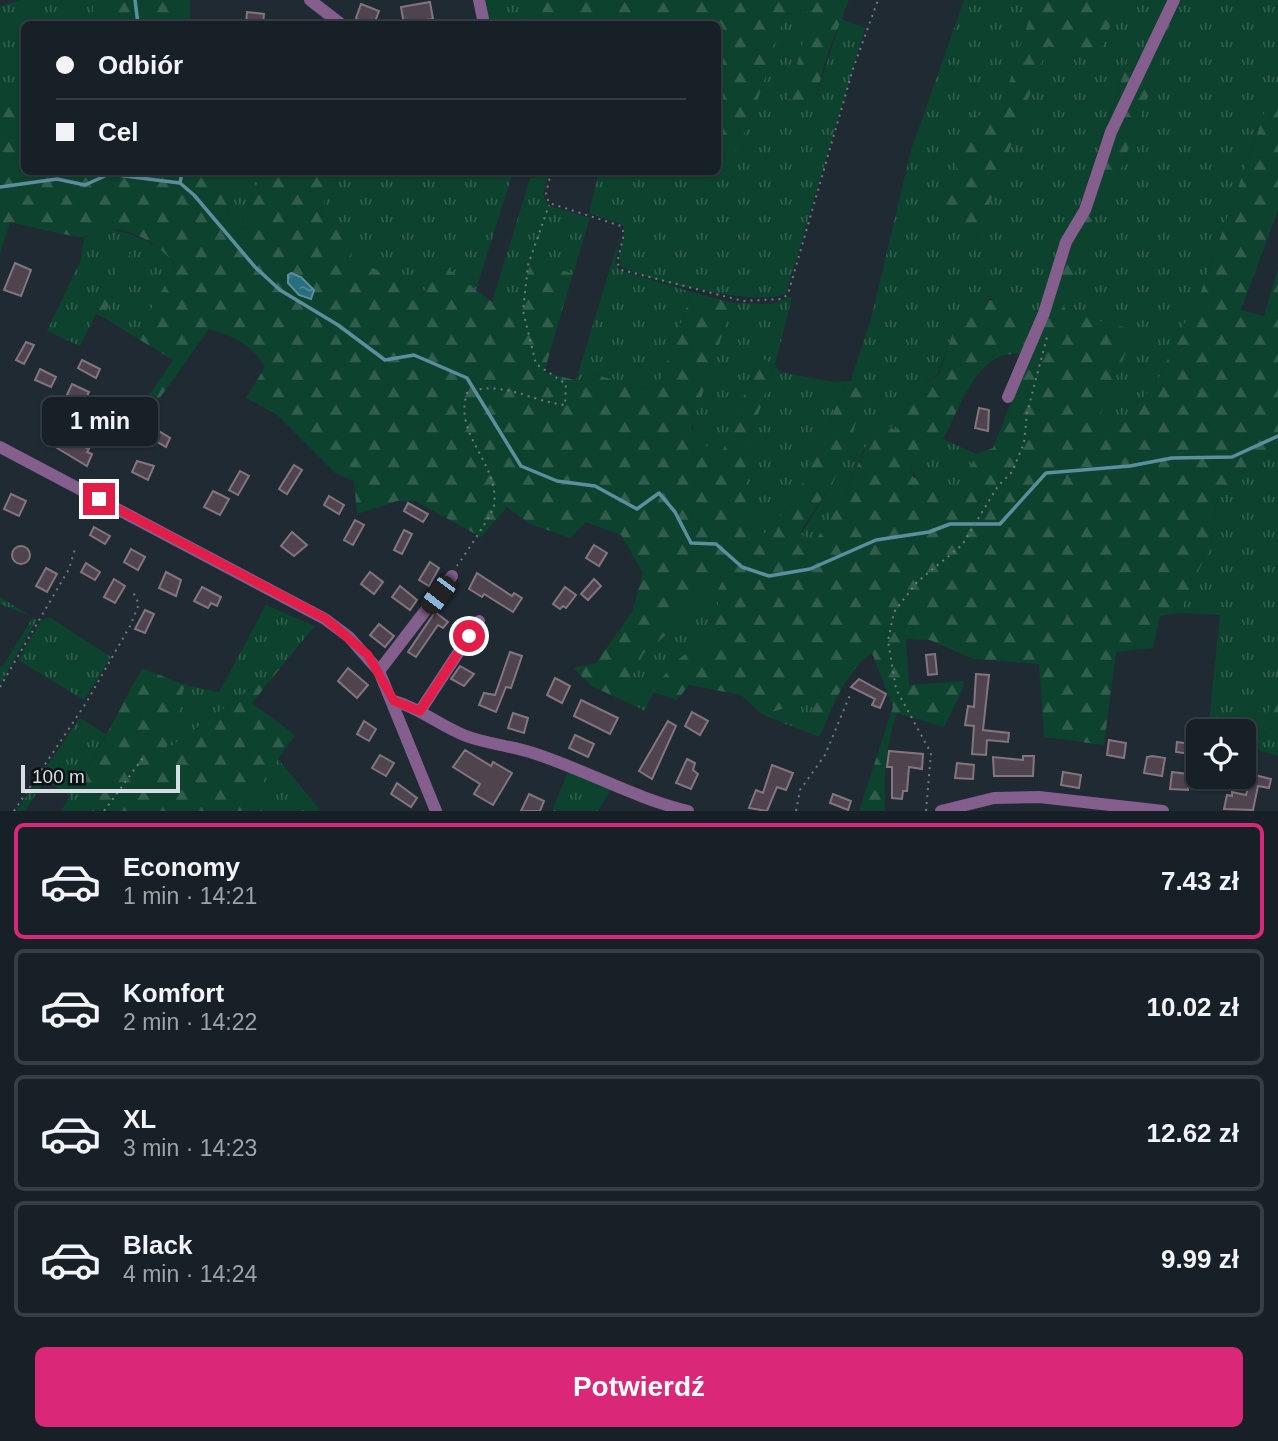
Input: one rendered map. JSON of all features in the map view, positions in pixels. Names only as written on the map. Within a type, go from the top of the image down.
[{"type":"street","points":[[310,0],[337,21]]},
{"type":"street","points":[[479,0],[483,21]]},
{"type":"street","points":[[1008,397],[1044,313],[1062,250],[1086,210],[1111,132],[1174,0]]},
{"type":"street","points":[[0,447],[326,619],[359,646],[379,671],[394,701],[436,811]]},
{"type":"street","points":[[379,671],[452,576]]},
{"type":"street","points":[[420,711],[479,621]]},
{"type":"street","points":[[394,701],[420,711],[462,734],[499,747],[531,752],[660,804],[688,811]]},
{"type":"street","points":[[941,811],[994,798],[1039,797],[1163,811]]},
{"type":"path","points":[[549,203],[621,226],[624,234],[617,263],[629,273],[743,301],[782,299],[790,288],[853,69],[878,0]]},
{"type":"path","points":[[452,576],[494,509],[494,484],[465,429],[462,406],[467,393],[484,386],[565,405],[566,384],[536,364],[523,311],[528,265],[549,203],[546,194],[550,175]]},
{"type":"path","points":[[926,811],[931,753],[896,689],[888,641],[894,612],[917,582],[962,545],[998,486],[1012,472],[1024,443],[1027,413],[1047,337]]},
{"type":"path","points":[[0,687],[69,569],[75,549]]},
{"type":"path","points":[[14,811],[86,703],[130,626],[139,604],[132,590]]},
{"type":"path","points":[[796,811],[800,790],[825,755],[850,695]]},
{"type":"path","points":[[104,811],[145,755]]},
{"type":"green space","points":[[21,0],[93,0],[93,21],[21,21],[21,88],[0,88],[0,6]]},
{"type":"green space","points":[[93,0],[190,0],[190,21],[93,21]]},
{"type":"green space","points":[[483,0],[538,0],[523,21],[486,21]]},
{"type":"green space","points":[[538,0],[849,0],[828,53],[813,107],[788,98],[811,11],[785,14],[753,115],[730,161],[721,159],[721,21],[523,21]]},
{"type":"green space","points":[[964,0],[1039,0],[1030,16],[1000,112],[939,218],[976,240],[1048,45],[1095,60],[1122,0],[1172,0],[1148,54],[1128,59],[1073,226],[1035,325],[1017,307],[990,298],[955,326],[938,374],[910,395],[899,428],[894,430],[883,420],[863,451],[843,498],[812,546],[801,534],[833,483],[854,380],[851,379],[871,319],[911,150]]},
{"type":"green space","points":[[1039,0],[1122,0],[1095,60],[1048,46],[976,240],[939,218],[974,116],[1000,112],[1030,16]]},
{"type":"green space","points":[[1177,0],[1278,0],[1278,75],[1198,300],[1155,385],[1126,416],[1116,420],[1100,416],[1064,306],[1100,196],[1115,184],[1164,51],[1153,53]]},
{"type":"green space","points":[[812,11],[788,98],[813,106],[841,19],[865,28],[786,293],[774,297],[754,297],[704,291],[653,279],[621,266],[619,256],[624,235],[623,225],[589,213],[598,175],[721,175],[721,159],[730,161],[753,115],[785,14]]},
{"type":"green space","points":[[1165,51],[1115,184],[1100,197],[1064,306],[1067,312],[1135,330],[1100,416],[1115,420],[1126,416],[1155,385],[1165,366],[1176,338],[1198,300],[1278,75],[1278,210],[1241,310],[1264,316],[1278,268],[1278,451],[1248,466],[1217,499],[1210,546],[1179,613],[1160,616],[1153,648],[1116,652],[1104,745],[1044,737],[1039,664],[973,659],[930,640],[906,639],[909,685],[963,681],[964,686],[944,727],[897,713],[886,762],[885,811],[859,811],[893,707],[872,653],[848,678],[823,729],[814,722],[812,711],[820,683],[791,706],[763,715],[741,695],[689,685],[677,700],[653,692],[675,662],[689,652],[708,646],[719,611],[717,591],[725,577],[717,580],[695,599],[665,636],[644,653],[620,699],[593,687],[573,668],[596,663],[632,612],[643,573],[621,535],[586,522],[570,538],[530,524],[507,507],[481,537],[415,501],[397,501],[357,514],[354,481],[335,473],[276,414],[246,398],[265,367],[254,352],[241,342],[209,329],[159,399],[149,395],[173,360],[135,337],[176,266],[154,245],[145,239],[115,229],[102,229],[80,237],[10,222],[0,254],[0,88],[21,88],[21,175],[232,175],[226,222],[243,229],[256,186],[263,175],[329,175],[321,217],[355,236],[351,257],[423,293],[437,270],[448,269],[492,302],[516,310],[532,259],[573,274],[544,372],[579,381],[587,372],[656,392],[692,292],[733,303],[691,428],[719,460],[759,357],[774,365],[748,452],[745,475],[746,497],[752,516],[764,534],[796,499],[847,381],[854,380],[862,394],[863,404],[833,483],[803,527],[801,534],[812,546],[843,498],[876,424],[883,420],[894,430],[899,428],[910,395],[939,374],[955,326],[979,300],[1003,300],[1017,307],[1035,325],[1022,355],[1007,355],[993,360],[982,370],[972,382],[943,439],[930,443],[909,460],[913,477],[953,492],[966,476],[976,454],[993,448],[1046,315],[1128,59]]},
{"type":"green space","points":[[232,175],[263,175],[256,186],[244,229],[226,223]]},
{"type":"green space","points":[[329,175],[512,175],[476,290],[448,269],[437,270],[423,293],[350,257],[321,217]]},
{"type":"green space","points":[[531,175],[548,175],[543,194],[547,205],[590,218],[573,274],[532,259],[516,310],[492,302]]},
{"type":"green space","points":[[103,228],[124,232],[153,244],[176,266],[135,337],[103,317],[131,264],[131,253],[117,271],[80,346],[47,331],[80,262],[84,238]]},
{"type":"green space","points":[[621,232],[615,262],[619,270],[692,292],[656,392],[588,372],[579,381],[576,380]]},
{"type":"green space","points":[[132,252],[131,264],[103,317],[96,314],[117,271]]},
{"type":"green space","points":[[792,298],[775,365],[780,372],[834,382],[847,381],[796,499],[764,534],[746,507],[743,482],[748,449],[774,365],[759,357],[719,461],[694,434],[692,419],[733,303],[772,304]]},
{"type":"green space","points":[[943,439],[976,454],[966,476],[953,492],[919,480],[911,469],[909,460],[930,443]]},
{"type":"green space","points":[[1278,451],[1278,663],[1266,729],[1278,729],[1278,756],[1256,750],[1256,719],[1209,719],[1220,615],[1179,613],[1210,546],[1217,499],[1248,466]]},
{"type":"green space","points":[[727,577],[717,591],[719,611],[708,647],[676,661],[662,678],[645,711],[620,699],[644,653],[665,636],[695,599],[717,580]]},
{"type":"green space","points":[[0,597],[31,616],[0,604]]},
{"type":"green space","points":[[266,605],[315,626],[281,667],[165,751],[185,685],[219,692]]},
{"type":"green space","points":[[33,617],[37,620],[0,684],[0,666],[3,666]]},
{"type":"green space","points":[[51,618],[111,657],[84,700],[18,660],[42,619]]},
{"type":"green space","points":[[1278,663],[1278,729],[1265,729]]},
{"type":"green space","points":[[281,667],[252,703],[295,735],[242,811],[106,811],[76,791],[142,668],[185,685],[166,750]]},
{"type":"green space","points":[[820,683],[812,711],[814,722],[823,729],[819,737],[763,715],[791,706]]},
{"type":"green space","points":[[80,718],[106,734],[76,791],[104,807],[101,811],[61,811],[70,796],[45,780],[25,811],[16,811]]},
{"type":"green space","points":[[278,759],[321,811],[242,811]]},
{"type":"green space","points":[[568,772],[611,789],[598,811],[552,811]]},
{"type":"water","points":[[291,273],[301,277],[314,290],[311,299],[299,295],[288,283],[288,275]]},
{"type":"building","points":[[430,2],[433,19],[403,21],[401,7]]},
{"type":"building","points":[[361,4],[379,11],[375,21],[359,21],[356,18]]},
{"type":"building","points":[[247,12],[264,14],[263,21],[246,21]]},
{"type":"building","points":[[15,263],[31,270],[21,296],[4,290]]},
{"type":"building","points":[[26,342],[34,345],[24,364],[16,360]]},
{"type":"building","points":[[82,360],[100,369],[96,378],[78,368]]},
{"type":"building","points":[[40,369],[56,377],[51,387],[35,380]]},
{"type":"building","points":[[72,384],[89,392],[84,403],[67,395]]},
{"type":"building","points":[[113,404],[128,411],[122,422],[108,415]]},
{"type":"building","points":[[979,408],[989,410],[988,431],[975,428]]},
{"type":"building","points":[[63,424],[74,430],[69,440],[89,449],[87,452],[92,454],[87,466],[52,445]]},
{"type":"building","points":[[154,428],[170,438],[166,447],[149,437]]},
{"type":"building","points":[[137,461],[154,466],[148,480],[132,472]]},
{"type":"building","points":[[294,465],[302,470],[287,494],[279,489]]},
{"type":"building","points":[[240,471],[249,476],[238,495],[229,490]]},
{"type":"building","points":[[213,491],[229,499],[220,515],[204,507]]},
{"type":"building","points":[[11,494],[26,501],[19,516],[4,509]]},
{"type":"building","points":[[329,496],[344,505],[339,514],[324,505]]},
{"type":"building","points":[[408,503],[428,514],[423,522],[404,511]]},
{"type":"building","points":[[355,520],[364,525],[353,545],[344,540]]},
{"type":"building","points":[[94,527],[110,536],[105,544],[90,535]]},
{"type":"building","points":[[404,530],[412,534],[402,554],[394,550]]},
{"type":"building","points":[[292,532],[307,545],[294,556],[281,546]]},
{"type":"building","points":[[594,545],[607,553],[599,566],[586,558]]},
{"type":"building","points":[[21,546],[27,549],[30,555],[27,561],[21,564],[15,561],[12,555],[15,549]]},
{"type":"building","points":[[131,549],[145,557],[138,570],[124,562]]},
{"type":"building","points":[[430,562],[439,568],[429,586],[419,580]]},
{"type":"building","points":[[86,563],[100,572],[95,580],[81,572]]},
{"type":"building","points":[[46,568],[57,574],[47,592],[36,586]]},
{"type":"building","points":[[166,572],[181,580],[176,596],[159,588]]},
{"type":"building","points":[[370,572],[383,582],[374,594],[361,584]]},
{"type":"building","points":[[477,573],[512,596],[514,593],[522,598],[513,612],[484,594],[482,597],[469,589]]},
{"type":"building","points":[[114,579],[125,586],[115,603],[104,597]]},
{"type":"building","points":[[594,579],[601,586],[588,600],[581,594]]},
{"type":"building","points":[[400,586],[417,600],[410,610],[392,597]]},
{"type":"building","points":[[202,587],[221,597],[217,606],[211,603],[208,608],[194,601]]},
{"type":"building","points":[[565,587],[576,595],[566,608],[563,606],[560,609],[553,604]]},
{"type":"building","points":[[145,610],[154,614],[145,633],[135,629]]},
{"type":"building","points":[[435,612],[448,622],[443,628],[438,625],[416,657],[408,652]]},
{"type":"building","points":[[379,624],[394,636],[385,647],[370,635]]},
{"type":"building","points":[[510,652],[522,656],[511,688],[506,687],[496,712],[479,705],[484,693],[495,695]]},
{"type":"building","points":[[935,654],[937,674],[928,675],[926,655]]},
{"type":"building","points":[[460,666],[474,674],[464,686],[451,679]]},
{"type":"building","points":[[348,668],[368,685],[357,698],[338,681]]},
{"type":"building","points":[[976,674],[989,675],[983,730],[1009,733],[1008,742],[987,740],[986,755],[972,754],[974,726],[965,725],[968,706],[974,707]]},
{"type":"building","points":[[555,678],[570,686],[562,703],[547,695]]},
{"type":"building","points":[[859,679],[886,694],[880,708],[872,705],[875,699],[851,687]]},
{"type":"building","points":[[581,700],[618,718],[610,734],[574,716]]},
{"type":"building","points":[[692,712],[708,721],[700,735],[685,726]]},
{"type":"building","points":[[513,713],[528,718],[524,733],[508,728]]},
{"type":"building","points":[[364,721],[376,729],[369,741],[357,734]]},
{"type":"building","points":[[668,721],[676,726],[652,779],[639,771]]},
{"type":"building","points":[[575,735],[594,744],[588,757],[569,748]]},
{"type":"building","points":[[1109,740],[1126,743],[1124,758],[1107,755]]},
{"type":"building","points":[[1177,742],[1186,743],[1186,753],[1176,752]]},
{"type":"building","points":[[465,750],[491,766],[493,762],[512,773],[493,805],[474,794],[480,784],[453,767]]},
{"type":"building","points":[[889,751],[923,754],[922,769],[909,767],[907,791],[903,791],[902,799],[892,798],[892,767],[887,767]]},
{"type":"building","points":[[380,755],[394,763],[386,776],[372,768]]},
{"type":"building","points":[[1023,756],[1034,756],[1033,776],[994,776],[993,757],[1023,760]]},
{"type":"building","points":[[1147,757],[1165,758],[1162,776],[1144,773]]},
{"type":"building","points":[[687,759],[695,763],[693,770],[698,774],[691,789],[676,783]]},
{"type":"building","points":[[957,763],[974,765],[973,779],[955,778]]},
{"type":"building","points":[[772,765],[793,773],[786,790],[777,787],[767,811],[749,808],[756,790],[763,793]]},
{"type":"building","points":[[1063,772],[1081,775],[1079,788],[1061,785]]},
{"type":"building","points":[[1172,772],[1186,774],[1188,790],[1170,789]]},
{"type":"building","points":[[1256,775],[1271,779],[1269,788],[1258,786],[1253,810],[1224,809],[1227,795],[1232,796],[1232,792],[1246,795],[1247,789],[1256,789]]},
{"type":"building","points":[[397,783],[417,798],[411,807],[391,794]]},
{"type":"building","points":[[529,794],[544,801],[540,811],[521,811]]},
{"type":"building","points":[[833,794],[851,801],[848,810],[830,803]]},
{"type":"waterway","points":[[135,0],[138,21]]},
{"type":"waterway","points":[[0,187],[57,179],[85,185],[107,175]]},
{"type":"waterway","points":[[117,175],[180,183],[194,195],[255,267],[280,290],[338,325],[385,360],[414,355],[467,378],[521,466],[557,481],[595,486],[637,509],[659,493],[675,512],[691,543],[716,544],[742,567],[769,576],[810,569],[876,540],[929,532],[950,524],[1000,524],[1046,473],[1130,466],[1172,458],[1232,457],[1278,436]]},
{"type":"waterway","points":[[180,183],[181,175]]},
{"type":"route","points":[[99,499],[326,619],[368,655],[394,701],[420,711],[469,636]]}]
